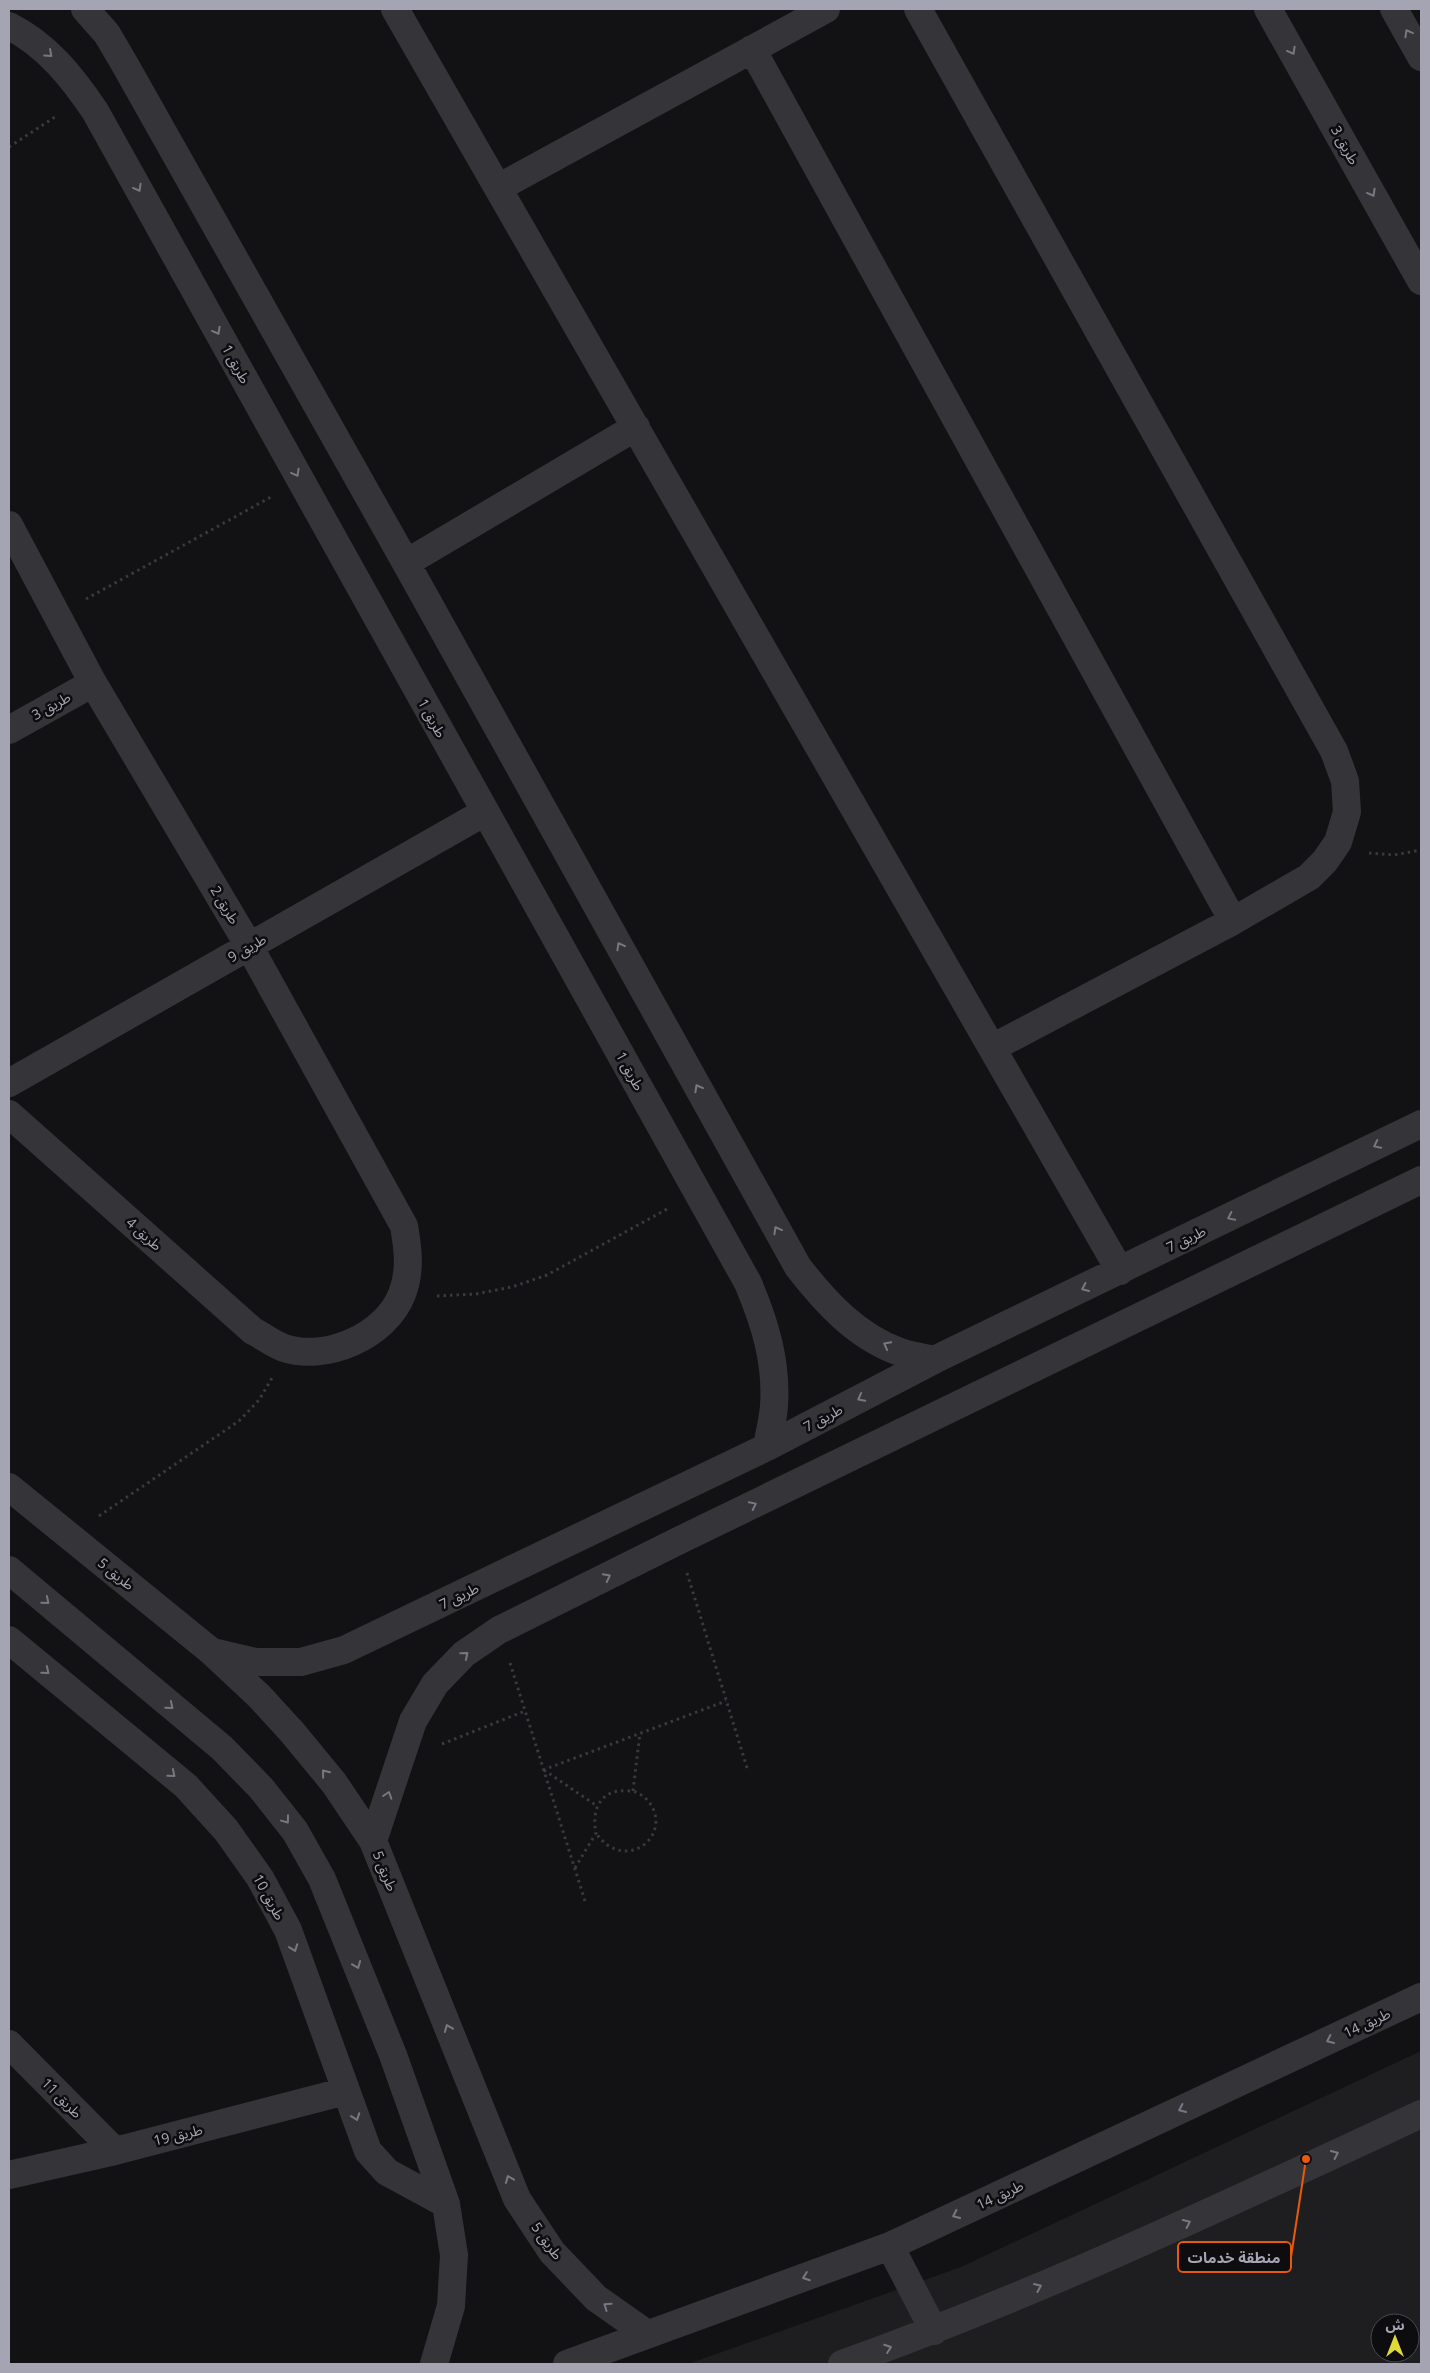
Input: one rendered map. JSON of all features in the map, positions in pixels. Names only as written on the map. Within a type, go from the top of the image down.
[{"type":"street","points":[[85,9],[107,34],[406,563],[798,1267],[825,1302],[860,1330],[899,1352],[934,1360]]},
{"type":"street","points":[[395,9],[1120,1271]]},
{"type":"street","points":[[498,188],[826,9]]},
{"type":"street","points":[[918,9],[1334,751],[1346,789],[1346,812],[1338,842],[1325,861],[1309,877],[1233,921],[992,1048]]},
{"type":"street","name":"طريق 3","points":[[1268,9],[1421,281]]},
{"type":"street","points":[[1394,9],[1421,57]]},
{"type":"street","name":"طريق 1","points":[[9,26],[47,52],[74,79],[86,97],[748,1283],[764,1322],[774,1364],[774,1406],[767,1448]]},
{"type":"street","points":[[752,49],[1233,921]]},
{"type":"street","points":[[406,563],[636,427]]},
{"type":"street","name":"طريق 2","points":[[9,525],[93,682],[249,946],[404,1226],[409,1260],[402,1295]]},
{"type":"street","name":"طريق 3","points":[[9,730],[93,682]]},
{"type":"street","name":"طريق 9","points":[[9,1084],[485,812]]},
{"type":"street","name":"طريق 4","points":[[9,1114],[254,1331],[284,1348]]},
{"type":"street","name":"طريق 7","points":[[212,1652],[256,1662],[301,1662],[344,1650],[767,1448],[934,1360],[1421,1124]]},
{"type":"street","points":[[373,1841],[413,1721],[435,1684],[464,1654],[499,1630],[1421,1180]]},
{"type":"street","points":[[284,1348],[319,1352],[353,1344],[382,1323],[402,1295]]},
{"type":"street","name":"طريق 5","points":[[9,1487],[212,1652],[259,1696],[334,1783],[373,1841],[518,2199],[552,2252],[596,2298],[647,2334]]},
{"type":"street","points":[[9,1570],[222,1748],[261,1788],[295,1832],[322,1879],[393,2055],[446,2204],[454,2255],[452,2306],[434,2364]]},
{"type":"street","name":"طريق 10","points":[[9,1640],[186,1786],[226,1830],[260,1878],[288,1930],[368,2151],[387,2172],[446,2204]]},
{"type":"street","name":"طريق 14","points":[[568,2364],[890,2246],[1421,1997]]},
{"type":"street","name":"طريق 11","points":[[9,2044],[115,2151]]},
{"type":"street","name":"طريق 19","points":[[9,2175],[115,2151],[346,2092]]},
{"type":"street","points":[[842,2364],[934,2331],[1157,2237],[1421,2114]]},
{"type":"street","points":[[890,2246],[934,2331]]},
{"type":"path","points":[[9,147],[86,97]]},
{"type":"path","points":[[57,616],[300,480]]},
{"type":"path","points":[[1338,842],[1365,852],[1394,856],[1421,850]]},
{"type":"path","points":[[402,1295],[476,1294],[512,1287],[547,1275],[697,1192]]},
{"type":"path","points":[[69,1536],[239,1421],[259,1400],[274,1375],[284,1348]]},
{"type":"path","points":[[678,1541],[748,1771]]},
{"type":"path","points":[[499,1630],[585,1901]]},
{"type":"path","points":[[543,1770],[726,1701]]},
{"type":"path","points":[[400,1761],[525,1710]]},
{"type":"path","points":[[632,1791],[640,1733]]},
{"type":"path","points":[[543,1770],[597,1806]]},
{"type":"path","points":[[619,1790],[632,1791],[645,1797],[653,1808],[656,1822],[652,1835],[643,1846],[631,1852],[617,1851],[604,1845],[596,1833],[594,1820],[597,1806],[606,1796],[619,1790]]},
{"type":"path","points":[[574,1868],[596,1833]]},
{"type":"shaded area","points":[[1421,2051],[1421,2364],[688,2364],[961,2267]]},
{"type":"place","name":"منطقة خدمات","points":[[1306,2159]]}]
